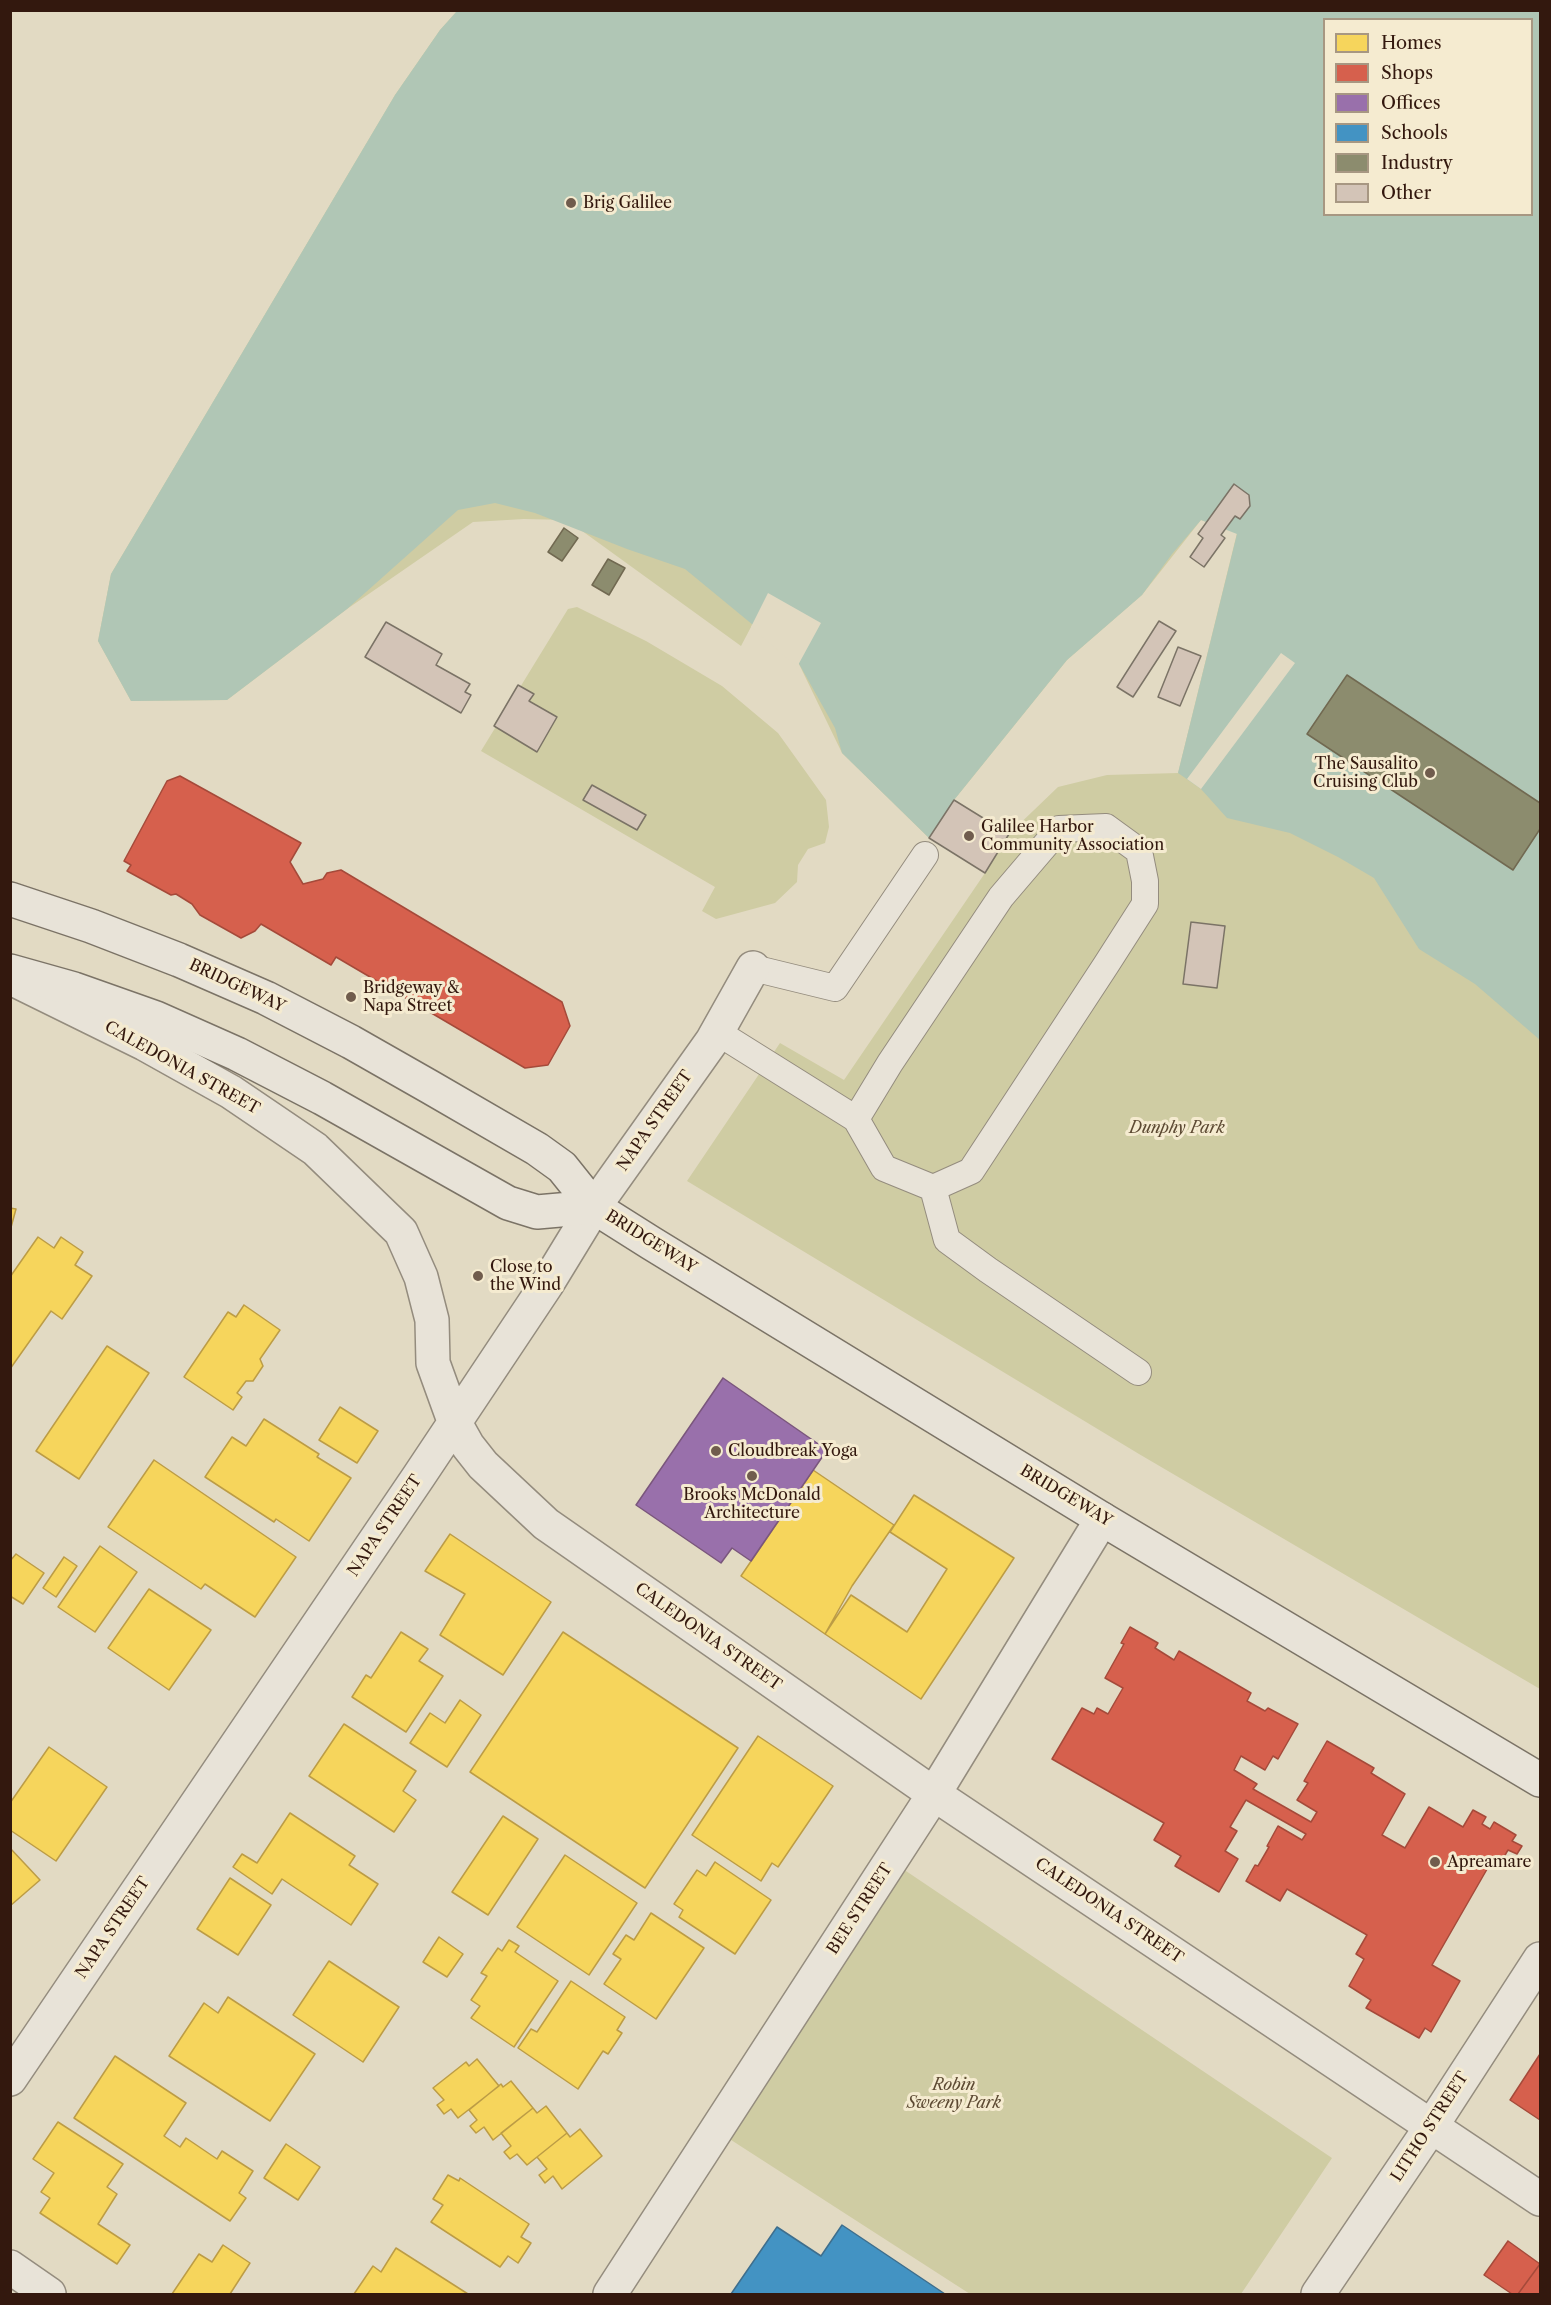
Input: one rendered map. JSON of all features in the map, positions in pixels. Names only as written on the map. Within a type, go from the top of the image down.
[{"type":"street","name":"BRIDGEWAY","points":[[10,899],[91,926],[179,960],[266,998],[333,1032],[537,1149],[562,1167],[594,1207],[1102,1519],[1540,1780]]},
{"type":"street","name":"NAPA STREET","points":[[10,2079],[547,1284],[594,1207],[717,1032],[753,968]]},
{"type":"street","name":"BRIDGEWAY","points":[[10,971],[74,989],[156,1018],[237,1054],[322,1098],[508,1203],[537,1212],[594,1207]]},
{"type":"street","name":"CALEDONIA STREET","points":[[10,978],[145,1044],[231,1092],[315,1149],[401,1232],[421,1277],[432,1320],[433,1363],[454,1422],[468,1446],[483,1465],[546,1524],[934,1794],[1540,2199]]},
{"type":"street","name":"BEE STREET","points":[[609,2295],[934,1794],[1102,1519]]},
{"type":"street","name":"LITHO STREET","points":[[1318,2295],[1540,1959]]},
{"type":"street","points":[[10,2267],[49,2295]]},
{"type":"lane","points":[[717,1032],[856,1119],[884,1167],[933,1188],[971,1171],[1145,904],[1145,881],[1139,852],[1106,827],[1059,829],[1001,897],[890,1063],[856,1119]]},
{"type":"lane","points":[[753,968],[835,988],[925,855]]},
{"type":"lane","points":[[933,1188],[947,1240],[1138,1372]]},
{"type":"green space","name":"Dunphy Park","points":[[457,11],[1198,406],[1540,940],[1540,1689],[1139,1454],[687,1181],[780,1043],[844,1080],[1009,834],[1058,787],[1107,775],[1178,773],[1237,533],[1201,520],[1142,595],[1067,660],[954,800],[929,838],[842,753],[798,662],[761,608],[741,646],[567,520],[524,519],[473,522],[347,609],[227,700],[131,701],[98,641],[111,574],[395,95],[440,30]]},
{"type":"green space","points":[[577,607],[646,641],[722,686],[778,733],[826,800],[829,827],[825,843],[808,849],[798,865],[797,882],[775,903],[716,919],[702,911],[715,887],[481,751],[568,609]]},
{"type":"green space","name":"Robin Sweeny Park","points":[[903,1869],[1332,2158],[1241,2294],[970,2294],[728,2138]]},
{"type":"shaded area","points":[[457,11],[1540,11],[1540,1040],[1475,984],[1419,949],[1374,878],[1290,833],[1227,818],[1201,789],[1178,773],[1237,534],[1201,520],[1142,595],[1067,660],[954,800],[929,838],[842,753],[835,728],[798,662],[685,569],[535,513],[495,503],[458,510],[347,609],[227,700],[131,701],[98,641],[111,574],[395,95],[440,30]]},
{"type":"pier","points":[[768,593],[821,623],[797,667],[751,627]]},
{"type":"pier","points":[[1281,653],[1295,663],[1201,789],[1187,779]]},
{"type":"building: Homes","points":[[10,1208],[16,1209],[10,1231]]},
{"type":"building: Homes","points":[[38,1237],[54,1248],[61,1237],[83,1252],[75,1265],[92,1276],[62,1319],[51,1311],[10,1369],[10,1277]]},
{"type":"building: Homes","points":[[244,1305],[280,1330],[260,1359],[263,1366],[253,1381],[246,1381],[237,1393],[242,1397],[233,1410],[184,1377],[228,1312],[236,1317]]},
{"type":"building: Homes","points":[[107,1346],[149,1373],[79,1479],[36,1451]]},
{"type":"building: Homes","points":[[340,1407],[378,1431],[357,1463],[319,1440]]},
{"type":"building: Homes","points":[[264,1419],[319,1454],[317,1457],[351,1478],[309,1541],[276,1519],[274,1522],[205,1477],[232,1437],[246,1446]]},
{"type":"building: Homes","points":[[154,1460],[296,1557],[255,1617],[205,1584],[201,1589],[108,1527]]},
{"type":"building: Homes","points":[[813,1470],[894,1525],[852,1586],[825,1634],[741,1576]]},
{"type":"building: Homes","points":[[914,1495],[1014,1558],[921,1699],[825,1634],[851,1595],[907,1632],[947,1569],[890,1532]]},
{"type":"building: Homes","points":[[450,1534],[551,1602],[503,1675],[440,1635],[465,1594],[425,1571]]},
{"type":"building: Homes","points":[[100,1546],[137,1572],[95,1632],[58,1607]]},
{"type":"building: Homes","points":[[16,1554],[44,1573],[23,1604],[10,1596],[10,1561]]},
{"type":"building: Homes","points":[[64,1557],[77,1566],[56,1597],[43,1588]]},
{"type":"building: Homes","points":[[149,1589],[211,1630],[169,1690],[108,1648]]},
{"type":"building: Homes","points":[[401,1632],[428,1649],[419,1661],[443,1676],[406,1732],[352,1697],[366,1675],[371,1678]]},
{"type":"building: Homes","points":[[563,1632],[738,1748],[645,1888],[470,1772]]},
{"type":"building: Homes","points":[[460,1700],[481,1715],[447,1767],[410,1743],[430,1713],[445,1723]]},
{"type":"building: Homes","points":[[344,1724],[416,1771],[403,1791],[416,1800],[394,1832],[309,1776]]},
{"type":"building: Homes","points":[[758,1736],[833,1786],[778,1867],[772,1863],[761,1881],[692,1835]]},
{"type":"building: Homes","points":[[49,1747],[107,1787],[56,1861],[10,1830],[10,1803]]},
{"type":"building: Homes","points":[[290,1813],[355,1856],[349,1865],[378,1884],[351,1925],[282,1879],[272,1894],[233,1867],[242,1854],[257,1863]]},
{"type":"building: Homes","points":[[503,1816],[538,1839],[488,1915],[452,1892]]},
{"type":"building: Homes","points":[[10,1848],[40,1880],[10,1906]]},
{"type":"building: Homes","points":[[565,1855],[637,1903],[589,1975],[517,1927]]},
{"type":"building: Homes","points":[[715,1862],[771,1900],[735,1954],[679,1917],[683,1910],[674,1904],[697,1870],[706,1876]]},
{"type":"building: Homes","points":[[230,1878],[271,1905],[238,1955],[197,1929]]},
{"type":"building: Homes","points":[[651,1913],[704,1948],[656,2019],[604,1984],[621,1959],[613,1954],[626,1935],[634,1940]]},
{"type":"building: Homes","points":[[439,1937],[463,1954],[447,1977],[423,1962]]},
{"type":"building: Homes","points":[[509,1940],[519,1946],[515,1952],[558,1981],[514,2047],[471,2018],[480,2006],[471,2000],[487,1976],[481,1973],[498,1948],[502,1951]]},
{"type":"building: Homes","points":[[329,1961],[399,2007],[363,2062],[293,2015]]},
{"type":"building: Homes","points":[[571,1981],[625,2017],[617,2030],[622,2033],[608,2054],[603,2051],[578,2089],[518,2048],[531,2029],[537,2032]]},
{"type":"building: Homes","points":[[228,1997],[315,2054],[270,2121],[169,2056],[204,2003],[218,2013]]},
{"type":"building: Homes","points":[[115,2056],[186,2103],[164,2136],[180,2147],[186,2138],[217,2159],[222,2151],[253,2171],[239,2193],[246,2198],[230,2221],[74,2118]]},
{"type":"building: Homes","points":[[477,2059],[499,2086],[458,2118],[451,2109],[444,2114],[437,2105],[444,2100],[433,2088],[466,2062],[469,2066]]},
{"type":"building: Homes","points":[[511,2081],[533,2108],[493,2140],[484,2127],[476,2133],[470,2126],[477,2120],[469,2110],[501,2084],[503,2087]]},
{"type":"building: Homes","points":[[546,2106],[567,2133],[527,2165],[517,2154],[510,2159],[504,2152],[511,2146],[501,2133],[533,2108],[537,2113]]},
{"type":"building: Homes","points":[[58,2122],[123,2164],[107,2187],[117,2194],[98,2224],[130,2245],[117,2264],[40,2213],[50,2198],[41,2192],[54,2173],[33,2159]]},
{"type":"building: Homes","points":[[580,2129],[602,2156],[562,2189],[553,2176],[545,2183],[539,2175],[547,2169],[537,2157],[567,2133],[570,2137]]},
{"type":"building: Homes","points":[[286,2144],[320,2167],[298,2200],[264,2178]]},
{"type":"building: Homes","points":[[448,2175],[459,2181],[460,2178],[529,2224],[521,2237],[531,2243],[518,2263],[508,2256],[500,2267],[431,2222],[443,2205],[433,2199]]},
{"type":"building: Homes","points":[[223,2245],[250,2263],[230,2294],[172,2294],[199,2254],[212,2262]]},
{"type":"building: Homes","points":[[396,2248],[468,2294],[354,2294],[373,2266],[381,2272]]},
{"type":"building: Shops","points":[[180,776],[301,843],[290,862],[303,884],[323,879],[327,873],[341,870],[562,1002],[570,1026],[548,1065],[525,1068],[336,957],[331,965],[261,924],[255,931],[241,938],[200,915],[192,904],[176,894],[171,895],[127,871],[131,865],[124,861],[167,781]]},
{"type":"building: Shops","points":[[1130,1627],[1158,1643],[1155,1648],[1174,1660],[1179,1651],[1251,1693],[1247,1701],[1265,1711],[1268,1708],[1298,1724],[1278,1759],[1273,1756],[1265,1770],[1241,1756],[1234,1770],[1257,1784],[1253,1789],[1311,1822],[1317,1812],[1297,1800],[1308,1783],[1304,1781],[1327,1741],[1374,1768],[1371,1773],[1405,1794],[1382,1835],[1405,1848],[1429,1807],[1463,1827],[1473,1810],[1486,1817],[1482,1824],[1490,1829],[1494,1822],[1516,1835],[1512,1841],[1522,1846],[1517,1854],[1508,1850],[1501,1862],[1494,1857],[1432,1965],[1460,1981],[1431,2032],[1425,2028],[1419,2038],[1366,2008],[1371,2000],[1349,1986],[1364,1959],[1356,1954],[1367,1935],[1287,1889],[1280,1901],[1246,1881],[1255,1865],[1258,1866],[1278,1826],[1302,1840],[1306,1834],[1246,1800],[1230,1827],[1237,1831],[1225,1851],[1238,1859],[1219,1892],[1175,1866],[1181,1856],[1154,1840],[1164,1823],[1052,1759],[1082,1708],[1094,1714],[1097,1708],[1108,1714],[1123,1688],[1105,1678],[1124,1644],[1121,1643]]},
{"type":"building: Shops","points":[[1540,2054],[1540,2120],[1510,2100]]},
{"type":"building: Shops","points":[[1508,2241],[1540,2264],[1518,2294],[1512,2294],[1484,2275]]},
{"type":"building: Shops","points":[[1540,2264],[1540,2294],[1518,2294]]},
{"type":"building: Offices","points":[[723,1378],[827,1450],[751,1561],[732,1548],[721,1563],[636,1505]]},
{"type":"building: Schools","points":[[842,2225],[945,2294],[731,2294],[777,2227],[821,2256]]},
{"type":"building: Industry","points":[[564,528],[578,538],[562,561],[548,552]]},
{"type":"building: Industry","points":[[608,559],[625,568],[609,595],[592,585]]},
{"type":"building: Industry","name":"The Sausalito Cruising Club","points":[[1347,675],[1540,803],[1540,829],[1513,870],[1307,734]]},
{"type":"building: Other","points":[[1234,484],[1249,495],[1250,506],[1240,519],[1235,516],[1221,535],[1225,538],[1204,567],[1190,557],[1203,538],[1198,534]]},
{"type":"building: Other","points":[[1159,621],[1176,631],[1133,697],[1117,687]]},
{"type":"building: Other","points":[[386,622],[442,654],[436,665],[470,684],[465,692],[471,695],[461,713],[365,657]]},
{"type":"building: Other","points":[[1178,647],[1201,656],[1180,706],[1158,697]]},
{"type":"building: Other","points":[[518,685],[534,694],[529,701],[557,717],[537,752],[494,726]]},
{"type":"building: Other","points":[[592,785],[646,815],[637,830],[583,800]]},
{"type":"building: Other","name":"Galilee Harbor Community Association","points":[[954,800],[1009,834],[985,873],[929,838]]},
{"type":"building: Other","points":[[1191,922],[1225,926],[1217,988],[1183,984]]},
{"type":"place","name":"Brig Galilee","points":[[571,203]]},
{"type":"place","name":"The Sausalito Cruising Club","points":[[1430,773]]},
{"type":"place","name":"Galilee Harbor Community Association","points":[[969,836]]},
{"type":"place","name":"Bridgeway & Napa Street","points":[[351,997]]},
{"type":"place","name":"Close to the Wind","points":[[478,1276]]},
{"type":"place","name":"Cloudbreak Yoga","points":[[716,1451]]},
{"type":"place","name":"Brooks McDonald Architecture","points":[[752,1476]]},
{"type":"place","name":"Apreamare","points":[[1435,1862]]}]
